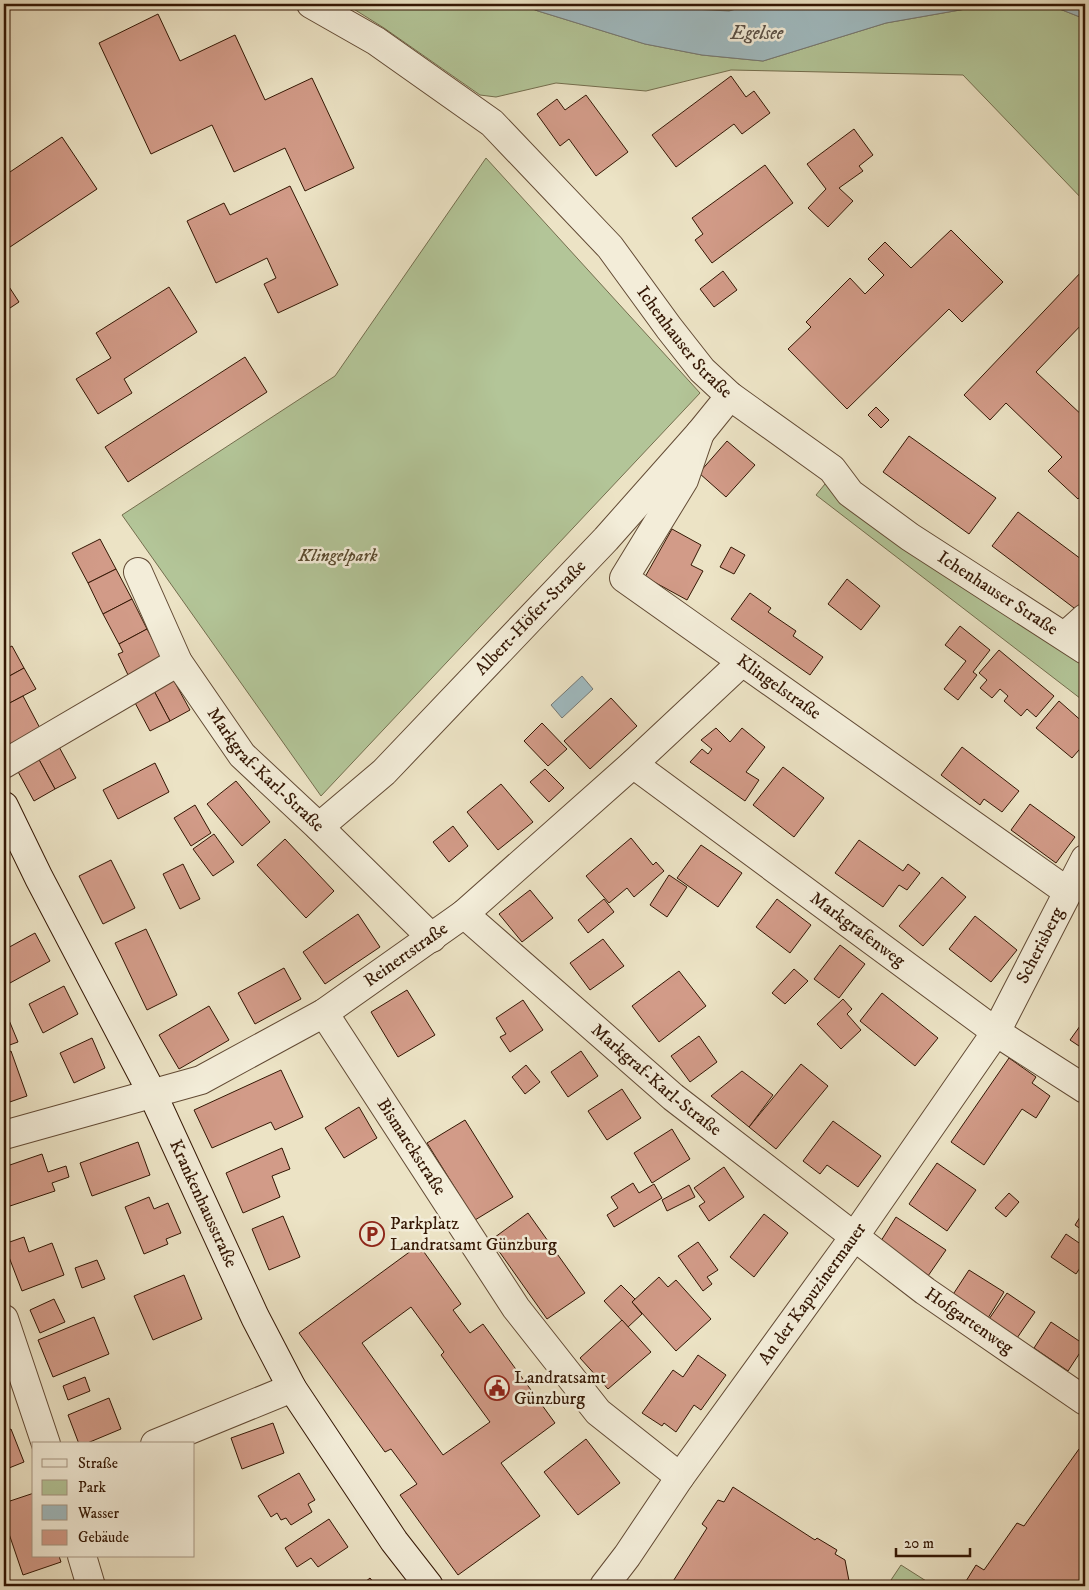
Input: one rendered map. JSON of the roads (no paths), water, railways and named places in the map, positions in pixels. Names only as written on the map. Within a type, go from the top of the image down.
[{"type":"street","name":"Ichenhauser Straße","points":[[321,6],[376,41],[492,123],[610,247],[702,370],[730,396],[832,469],[850,493],[910,537],[1075,643]]},
{"type":"street","name":"Albert-Höfer-Straße","points":[[319,827],[384,772],[606,539],[700,433],[730,396]]},
{"type":"street","name":"Klingelstraße","points":[[700,433],[684,480],[624,578],[1068,892]]},
{"type":"street","name":"Markgraf-Karl-Straße","points":[[138,572],[178,662],[242,756],[319,827],[432,938]]},
{"type":"street","points":[[1075,643],[1085,618]]},
{"type":"street","points":[[4,764],[178,662]]},
{"type":"street","name":"Reinertstraße","points":[[4,1135],[201,1080],[324,1014],[464,914],[633,764],[742,662]]},
{"type":"street","name":"Markgrafenweg","points":[[633,764],[996,1032],[1085,1089]]},
{"type":"street","name":"Krankenhausstraße","points":[[4,806],[39,878],[152,1093],[255,1317],[292,1388],[394,1541],[428,1586]]},
{"type":"street","name":"Scherisberg","points":[[996,1032],[1085,859]]},
{"type":"street","name":"Markgraf-Karl-Straße","points":[[464,914],[673,1096],[854,1237]]},
{"type":"street","name":"Bismarckstraße","points":[[324,1014],[516,1308],[598,1412],[680,1478]]},
{"type":"street","name":"An der Kapuzinermauer","points":[[604,1586],[854,1237],[996,1032]]},
{"type":"street","name":"Hofgartenweg","points":[[854,1237],[925,1290],[1085,1401]]},
{"type":"street","points":[[4,1319],[45,1442]]},
{"type":"street","points":[[160,1442],[292,1388]]},
{"type":"street","name":"An der Kapuzinermauer","points":[[618,1586],[627,1556]]},
{"type":"street","points":[[83,1558],[91,1586]]},
{"type":"water","name":"Egelsee","points":[[520,4],[630,4],[729,11],[754,4],[994,4],[886,23],[763,61],[702,55],[645,44]]},
{"type":"water","points":[[1047,4],[1085,4],[1085,19]]},
{"type":"water","points":[[582,676],[593,689],[562,718],[551,705]]},
{"type":"place","name":"Parkplatz Landratsamt Günzburg","points":[[372,1234]]},
{"type":"place","name":"Landratsamt Günzburg","points":[[497,1388]]},
{"type":"park label","name":"Klingelpark","points":[[338,556]]}]
